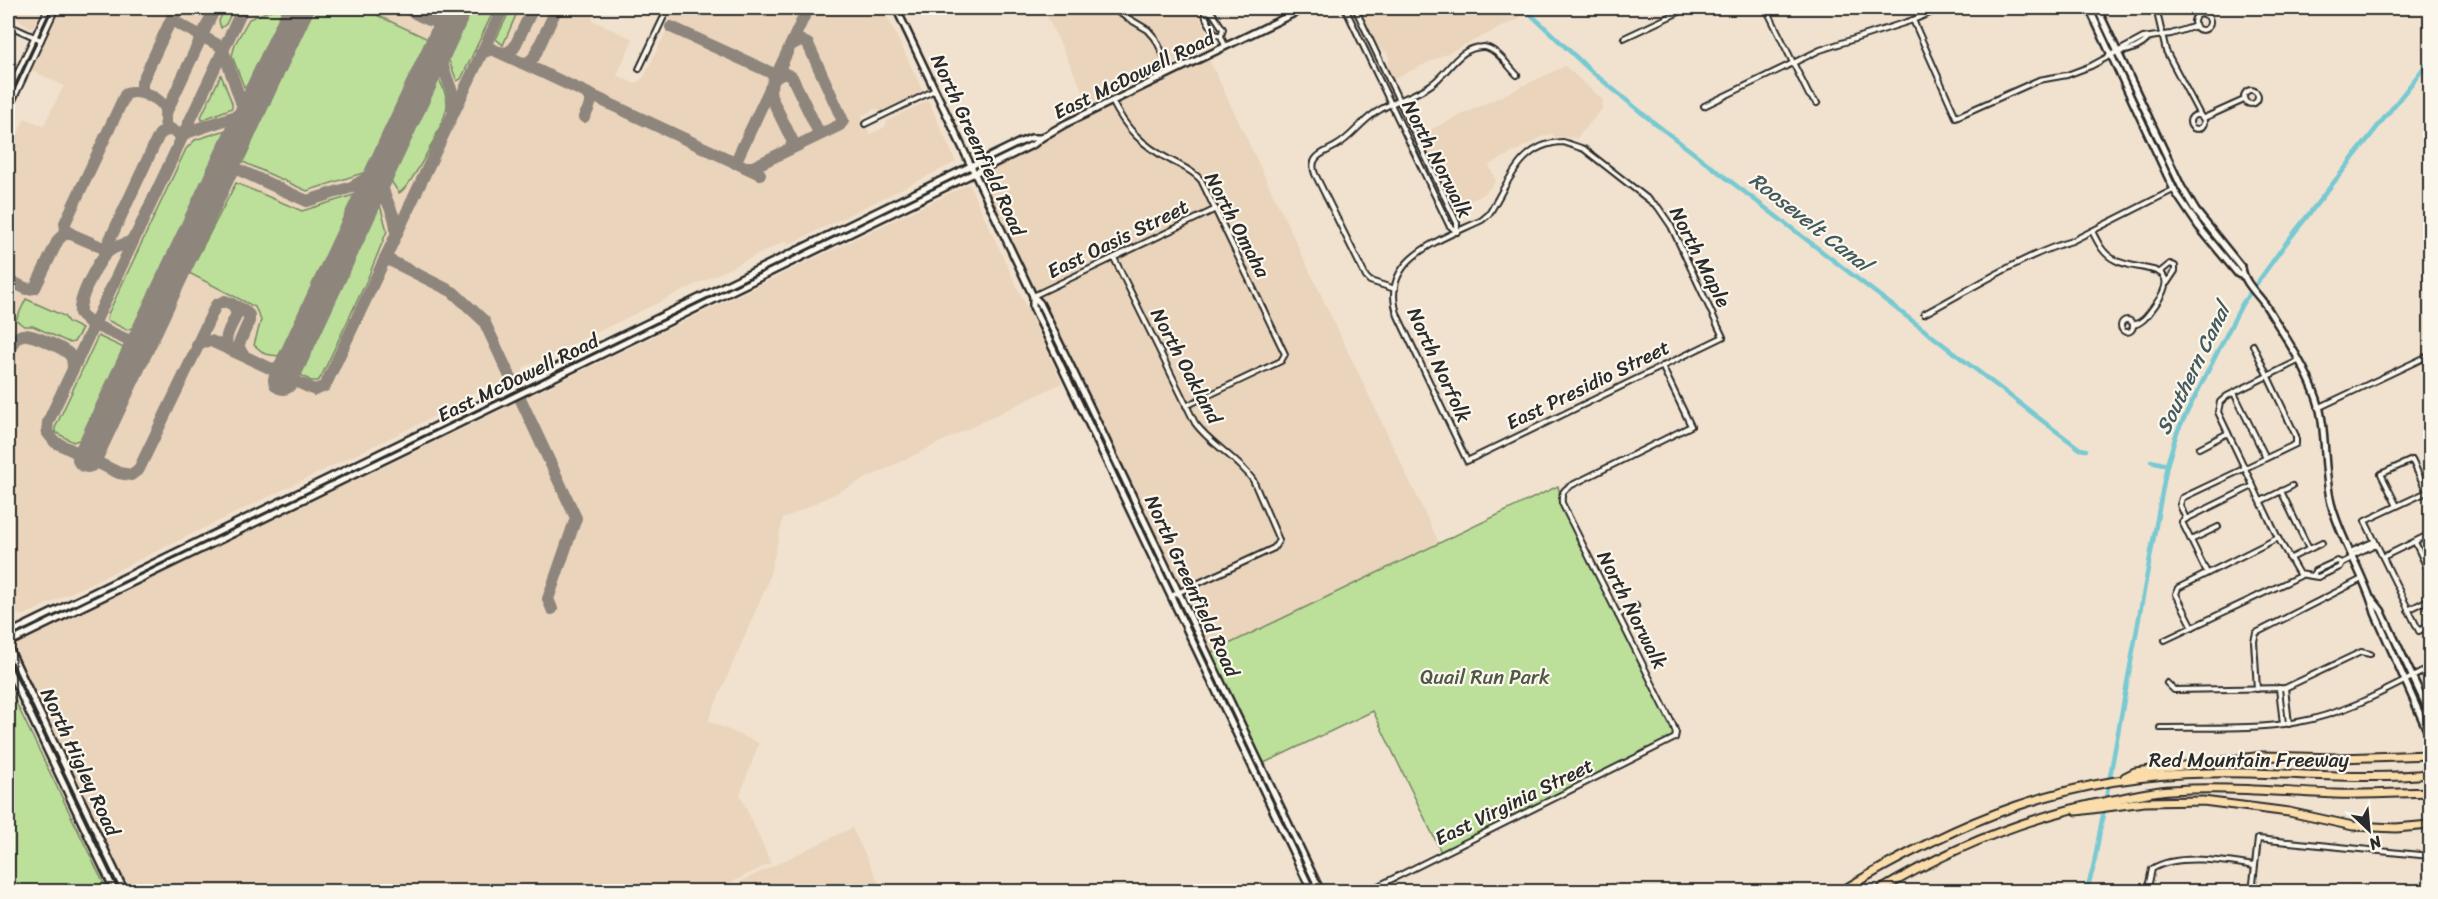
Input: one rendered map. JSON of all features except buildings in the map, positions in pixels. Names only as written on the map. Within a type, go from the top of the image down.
[{"type":"highway","points":[[2120,780],[2135,772],[2226,759],[2271,756],[2338,758],[2430,755]]},
{"type":"highway","name":"Red Mountain Freeway","points":[[1838,891],[1925,843],[1986,815],[2085,786],[2143,777],[2207,773],[2346,776],[2430,774]]},
{"type":"highway","name":"Red Mountain Freeway","points":[[1876,891],[1955,849],[2013,827],[2063,812],[2143,798],[2170,790],[2221,789],[2336,794],[2430,792]]},
{"type":"highway","points":[[2143,798],[2229,803],[2289,812],[2353,826],[2396,828],[2430,825]]},
{"type":"main road","name":"North Greenfield Road","points":[[896,8],[1033,296],[1040,303],[1321,891]]},
{"type":"main road","name":"East McDowell Road","points":[[8,645],[975,173],[1112,101],[1305,8]]},
{"type":"main road","points":[[2089,8],[2174,190],[2199,227],[2259,297],[2298,361],[2317,400],[2331,504],[2375,613],[2430,737]]},
{"type":"main road","points":[[2097,8],[2181,186],[2196,211],[2242,268],[2243,276]]},
{"type":"main road","name":"East McDowell Road","points":[[8,634],[1018,143],[1031,138],[1041,138]]},
{"type":"main road","points":[[786,256],[790,263]]},
{"type":"main road","name":"North Greenfield Road","points":[[1033,296],[1034,307],[1312,891]]},
{"type":"main road","points":[[1100,443],[1119,476],[1124,479]]},
{"type":"main road","points":[[2370,596],[2381,610],[2430,714]]},
{"type":"main road","name":"North Higley Road","points":[[8,645],[125,891]]},
{"type":"main road","name":"North Higley Road","points":[[8,668],[115,891]]},
{"type":"street","points":[[8,93],[48,8]]},
{"type":"street","points":[[8,111],[56,8]]},
{"type":"street","points":[[639,69],[669,8]]},
{"type":"street","points":[[1111,8],[1148,30],[1155,38],[1172,72]]},
{"type":"street","points":[[1221,36],[1215,34],[1206,18],[1204,8],[1213,14],[1223,29],[1221,36],[1226,46]]},
{"type":"street","name":"North Norwalk","points":[[1345,8],[1433,173],[1457,223],[1457,232]]},
{"type":"street","name":"North Norwalk","points":[[1354,8],[1426,176],[1449,225],[1457,232]]},
{"type":"street","points":[[1624,38],[1688,8]]},
{"type":"street","points":[[1766,8],[1809,95],[1817,103]]},
{"type":"street","points":[[1704,106],[1834,44],[1913,20],[1942,8]]},
{"type":"street","points":[[2156,8],[2166,51],[2202,117],[2244,100]]},
{"type":"street","points":[[1913,20],[1956,117],[2039,80],[2078,72],[2143,38],[2196,26],[2200,29],[2207,28],[2210,24],[2206,15],[2199,15],[2195,19],[2196,26]]},
{"type":"street","points":[[8,25],[41,40]]},
{"type":"street","points":[[1395,102],[1433,83],[1462,55],[1474,48],[1484,46],[1494,52],[1516,75]]},
{"type":"street","points":[[865,124],[936,90]]},
{"type":"street","points":[[2249,90],[2258,94],[2259,99],[2254,104],[2247,104],[2244,100],[2245,93],[2249,90]]},
{"type":"street","name":"North Omaha","points":[[1112,101],[1121,120],[1138,140],[1198,176],[1285,354],[1283,359],[1186,406]]},
{"type":"street","name":"North Norfolk","points":[[1395,102],[1368,117],[1341,143],[1316,156],[1313,168],[1366,277],[1370,281],[1395,289],[1395,308],[1398,316],[1467,461]]},
{"type":"street","name":"North Maple","points":[[1457,232],[1489,214],[1528,153],[1544,144],[1570,143],[1584,149],[1658,207],[1671,226],[1723,337]]},
{"type":"street","points":[[1426,176],[1433,173]]},
{"type":"street","points":[[1924,314],[2030,258],[2092,231],[2181,186]]},
{"type":"street","name":"East Oasis Street","points":[[1033,296],[1216,209]]},
{"type":"street","points":[[2092,231],[2104,252],[2113,260],[2160,272],[2166,283],[2165,291],[2145,320],[2133,325]]},
{"type":"street","points":[[1395,289],[1402,268],[1414,254],[1457,232]]},
{"type":"street","name":"North Oakland","points":[[1113,258],[1202,434],[1231,455],[1253,480],[1279,540],[1274,548],[1178,593]]},
{"type":"street","points":[[2160,272],[2170,264],[2175,266],[2173,277],[2166,283]]},
{"type":"street","name":"East Presidio Street","points":[[1467,461],[1723,337]]},
{"type":"street","points":[[2186,519],[2180,505],[2182,498],[2296,444],[2296,436],[2253,345]]},
{"type":"street","points":[[2318,408],[2430,355]]},
{"type":"street","points":[[2298,361],[2234,393],[2220,402],[2218,412],[2278,538],[2301,575]]},
{"type":"street","name":"North Norwalk","points":[[1662,366],[1691,426],[1572,485],[1561,495],[1562,503],[1673,725],[1675,738]]},
{"type":"street","points":[[2234,393],[2266,458]]},
{"type":"street","points":[[2199,448],[2228,434]]},
{"type":"street","points":[[2397,506],[2381,474],[2412,460],[2427,492],[2365,521],[2419,631],[2430,625]]},
{"type":"street","points":[[2206,573],[2182,522],[2253,486]]},
{"type":"street","points":[[2260,501],[2292,486]]},
{"type":"street","points":[[2281,491],[2309,549]]},
{"type":"street","points":[[2191,540],[2218,527]]},
{"type":"street","points":[[2383,557],[2430,534]]},
{"type":"street","points":[[2193,627],[2176,594],[2178,588],[2278,538]]},
{"type":"street","points":[[2165,640],[2301,575],[2318,578],[2327,575],[2340,567],[2351,555],[2376,542]]},
{"type":"street","points":[[2415,542],[2430,574]]},
{"type":"street","points":[[2289,558],[2322,543]]},
{"type":"street","points":[[2313,576],[2315,571],[2337,561],[2342,563]]},
{"type":"street","points":[[2321,569],[2327,575]]},
{"type":"street","points":[[2257,688],[2254,636],[2260,630],[2362,579]]},
{"type":"street","points":[[1171,596],[1178,593]]},
{"type":"street","points":[[2409,610],[2430,599]]},
{"type":"street","points":[[1618,615],[1636,606]]},
{"type":"street","points":[[2167,683],[2174,690],[2282,688],[2361,652],[2370,654]]},
{"type":"street","points":[[2160,728],[2286,724],[2340,711],[2430,668]]},
{"type":"street","points":[[2282,688],[2286,724]]},
{"type":"street","name":"East Virginia Street","points":[[1366,891],[1671,742],[1675,738]]},
{"type":"street","points":[[2252,891],[2258,839],[2430,856]]},
{"type":"street","points":[[2146,891],[2152,869],[2162,862],[2220,859],[2254,866]]},
{"type":"street","points":[[2346,891],[2355,890]]},
{"type":"shaded area","points":[[8,8],[43,8],[34,26],[30,27],[8,13]]},
{"type":"shaded area","points":[[61,8],[598,8],[592,20],[633,39],[617,75],[635,84],[644,77],[675,8],[883,8],[923,91],[882,111],[875,109],[861,116],[870,134],[885,127],[887,121],[926,101],[929,102],[956,162],[788,245],[786,241],[523,368],[523,376],[532,395],[969,184],[1062,383],[783,519],[768,582],[708,721],[759,743],[740,795],[771,863],[712,892],[131,891],[12,646],[505,408],[496,389],[490,384],[465,397],[466,401],[23,616],[8,611],[8,155],[25,118],[43,126],[64,86],[32,70]]},
{"type":"shaded area","points":[[1043,8],[1195,8],[1213,44],[1089,104]]},
{"type":"shaded area","points":[[1358,8],[1511,8],[1520,18],[1392,80],[1388,72],[1389,56],[1384,50],[1377,48]]},
{"type":"shaded area","points":[[1207,55],[1439,543],[1208,654],[1040,303],[1033,296],[975,173]]},
{"type":"shaded area","points":[[1565,66],[1603,100],[1602,109],[1577,138],[1555,137],[1552,134],[1544,136],[1489,165],[1496,181],[1484,194],[1453,210],[1441,184],[1444,173],[1440,165],[1430,160],[1419,135]]},
{"type":"shaded area","points":[[852,828],[883,891],[721,891],[775,865]]},
{"type":"green space","points":[[225,8],[234,8],[226,24],[221,28],[219,21]]},
{"type":"green space","points":[[276,8],[284,8],[248,85],[244,87],[232,56],[235,44],[249,19]]},
{"type":"green space","points":[[313,8],[362,8],[426,38],[428,42],[369,171],[307,191],[243,162]]},
{"type":"green space","points":[[472,8],[495,8],[461,79],[457,81],[447,56],[468,11]]},
{"type":"green space","points":[[511,8],[519,8],[503,45],[496,39]]},
{"type":"green space","points":[[221,75],[232,108],[202,120],[201,117]]},
{"type":"green space","points":[[436,78],[439,79],[446,96],[445,114],[419,167],[399,193],[389,178]]},
{"type":"green space","points":[[226,130],[134,327],[127,330],[107,320],[186,149],[195,140]]},
{"type":"green space","points":[[236,183],[302,211],[357,194],[287,344],[278,356],[265,354],[254,345],[261,320],[255,307],[189,273]]},
{"type":"green space","points":[[379,201],[387,231],[367,280],[321,377],[318,381],[311,381],[301,375],[300,368]]},
{"type":"green space","points":[[26,299],[64,316],[68,322],[82,329],[74,342],[70,343],[33,326],[24,326],[16,320]]},
{"type":"green space","points":[[98,336],[124,348],[82,439],[73,442],[55,432],[55,428]]},
{"type":"green space","name":"Quail Run Park","points":[[1558,486],[1562,503],[1676,733],[1675,738],[1442,854],[1373,711],[1260,765],[1208,654]]},
{"type":"green space","points":[[8,686],[105,886],[88,886],[78,891],[8,891]]},
{"type":"waterway","name":"Roosevelt Canal","points":[[1524,8],[1591,71],[1648,118],[2044,422],[2080,449],[2086,450]]},
{"type":"waterway","name":"Southern Canal","points":[[2086,892],[2093,869],[2167,465],[2177,432],[2242,304],[2283,247],[2430,60]]},
{"type":"waterway","name":"Roosevelt Canal","points":[[2151,461],[2167,465]]},
{"type":"taxiway","points":[[165,115],[215,8]]},
{"type":"taxiway","points":[[243,8],[48,422],[47,432],[55,442],[119,473],[131,475],[139,469],[200,342],[211,341],[285,375]]},
{"type":"taxiway","points":[[405,8],[436,22],[448,20],[454,15]]},
{"type":"taxiway","points":[[284,376],[315,390],[325,386],[503,8]]},
{"type":"taxiway","points":[[499,52],[507,53],[514,48],[533,8]]},
{"type":"taxiway","points":[[522,63],[529,62],[534,57],[557,8]]},
{"type":"taxiway","points":[[735,163],[808,8]]},
{"type":"taxiway","points":[[176,10],[174,18],[177,23],[222,47],[247,119]]},
{"type":"taxiway","points":[[148,96],[142,90],[142,82],[175,11]]},
{"type":"taxiway","points":[[437,23],[443,33],[441,41]]},
{"type":"taxiway","points":[[671,27],[776,75]]},
{"type":"taxiway","points":[[745,167],[753,167],[840,125],[843,121],[808,44],[800,40],[791,45]]},
{"type":"taxiway","points":[[481,53],[492,49],[760,174]]},
{"type":"taxiway","points":[[437,50],[452,92],[453,109]]},
{"type":"taxiway","points":[[775,78],[784,73],[792,77],[818,131],[825,132]]},
{"type":"taxiway","points":[[770,89],[771,97],[793,142],[790,149]]},
{"type":"taxiway","points":[[71,234],[66,230],[65,223],[125,95],[134,92],[146,94],[157,100],[165,109],[166,126],[180,135],[251,111]]},
{"type":"taxiway","points":[[584,117],[590,102],[586,93]]},
{"type":"taxiway","points":[[105,250],[159,135],[170,130]]},
{"type":"taxiway","points":[[226,164],[307,201],[352,187],[382,169]]},
{"type":"taxiway","points":[[382,169],[382,186],[394,217],[396,234]]},
{"type":"taxiway","points":[[8,280],[27,289],[35,288],[58,240],[64,234],[71,234],[108,250],[130,242],[134,237]]},
{"type":"taxiway","points":[[111,250],[90,279],[82,299],[80,313],[88,322],[141,346]]},
{"type":"taxiway","points":[[385,258],[453,292],[484,321],[576,518],[548,599],[552,609]]},
{"type":"taxiway","points":[[197,345],[216,305],[225,301],[249,315],[249,321],[238,346],[243,355]]},
{"type":"taxiway","points":[[230,350],[226,341],[237,313],[232,304]]},
{"type":"taxiway","points":[[8,354],[16,338],[22,335],[32,336],[67,352],[72,358],[73,369]]},
{"type":"runway","points":[[87,458],[299,8]]},
{"type":"runway","points":[[283,380],[457,8]]}]
